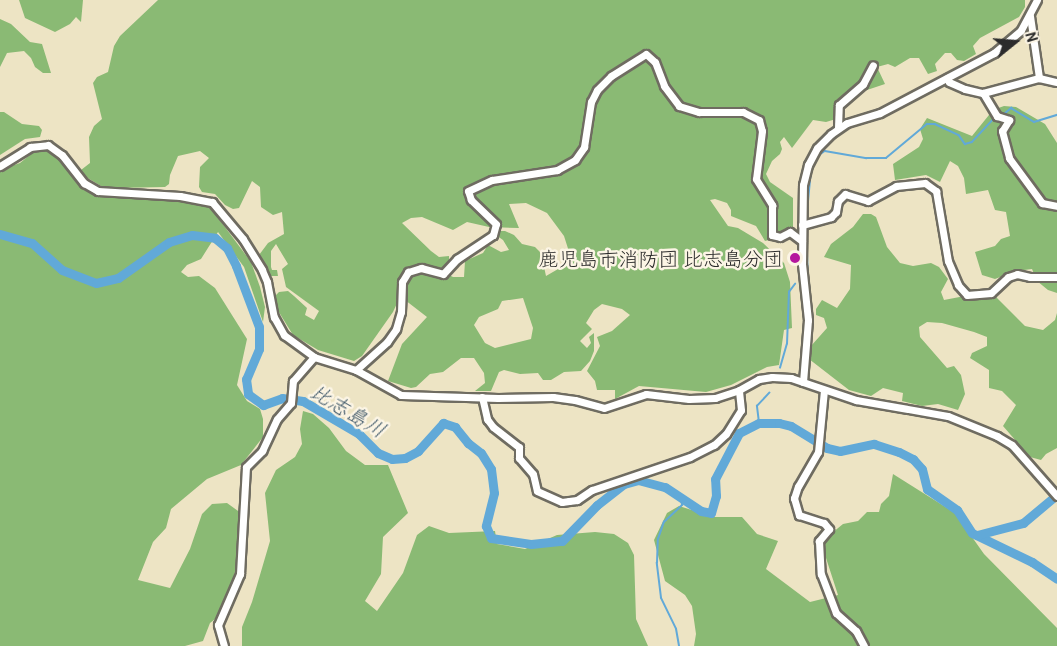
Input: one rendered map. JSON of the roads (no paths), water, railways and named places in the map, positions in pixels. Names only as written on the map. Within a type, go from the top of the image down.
[{"type":"street","points":[[803,382],[808,320],[802,241],[803,185],[808,165],[817,148],[838,128],[879,113],[1005,45],[1021,30],[1037,0]]},
{"type":"street","points":[[1030,16],[1039,78]]},
{"type":"street","points":[[356,370],[387,342],[396,329],[401,312],[402,282],[408,272],[422,268],[443,274],[457,259],[494,235],[496,224],[471,200],[468,190],[492,180],[554,171],[575,160],[584,147],[591,102],[597,90],[611,76],[646,54],[655,62],[664,86],[679,106],[699,112],[743,112],[759,120],[762,130],[756,178],[772,205],[772,235],[780,237],[790,232],[802,241]]},
{"type":"street","points":[[838,128],[839,105],[863,84],[873,66]]},
{"type":"street","points":[[947,78],[949,82],[965,89],[983,93],[1039,78],[1057,82]]},
{"type":"street","points":[[983,93],[997,116],[1009,120],[1002,131],[1009,158],[1042,203],[1057,206]]},
{"type":"street","points":[[0,166],[30,147],[48,145],[62,155],[84,183],[98,191],[180,196],[212,202],[243,239],[262,270],[267,282],[274,317],[284,335],[314,357],[356,370],[401,395],[553,397],[604,408],[646,394],[703,399],[726,396],[751,382],[772,377],[803,382],[889,408],[948,416],[997,436],[1012,445],[1057,496]]},
{"type":"street","points":[[802,225],[831,217],[836,212],[838,201],[845,194],[868,201],[896,186],[925,183],[936,191],[948,261],[958,285],[967,295],[991,293],[1008,277],[1017,274],[1030,277],[1057,277]]},
{"type":"street","points":[[224,646],[218,626],[240,574],[246,467],[262,451],[277,419],[291,403],[290,390],[293,381],[314,357]]},
{"type":"street","points":[[482,397],[487,418],[493,427],[519,447],[520,460],[533,474],[537,491],[562,502],[577,500],[592,490],[690,457],[714,445],[726,434],[741,410],[740,390]]},
{"type":"street","points":[[825,390],[818,452],[795,490],[796,507],[799,515],[824,523],[829,529],[819,541],[821,574],[836,613],[856,632],[864,646]]},
{"type":"waterway","points":[[1003,115],[1011,108],[1034,122],[1057,115]]},
{"type":"waterway","points":[[807,212],[811,170],[819,155],[825,151],[866,158],[886,158],[927,124],[935,124],[959,135],[965,144],[972,142],[994,118]]},
{"type":"waterway","name":"比志島川","points":[[0,234],[32,243],[62,270],[96,283],[118,278],[169,242],[192,235],[215,238],[227,248],[236,266],[259,327],[259,349],[246,379],[248,394],[263,405],[282,398],[303,401],[359,434],[378,453],[392,459],[405,458],[418,451],[443,423],[455,427],[468,443],[481,453],[491,469],[494,493],[486,526],[491,538],[531,544],[562,541],[597,505],[624,484],[638,480],[665,487],[701,511],[711,513],[716,496],[715,479],[739,433],[759,423],[779,423],[791,426],[827,448],[840,451],[874,444],[913,459],[922,469],[927,489],[957,510],[972,533],[1032,562],[1057,579]]},
{"type":"waterway","points":[[807,239],[808,272]]},
{"type":"waterway","points":[[780,368],[787,344],[789,292],[795,284]]},
{"type":"waterway","points":[[759,423],[757,406],[769,393]]},
{"type":"waterway","points":[[679,646],[676,629],[661,598],[657,563],[658,539],[664,522],[682,505],[681,498]]},
{"type":"waterway","points":[[977,535],[1023,523],[1052,499]]},
{"type":"place","name":"鹿児島市消防団 比志島分団","points":[[795,258]]}]
